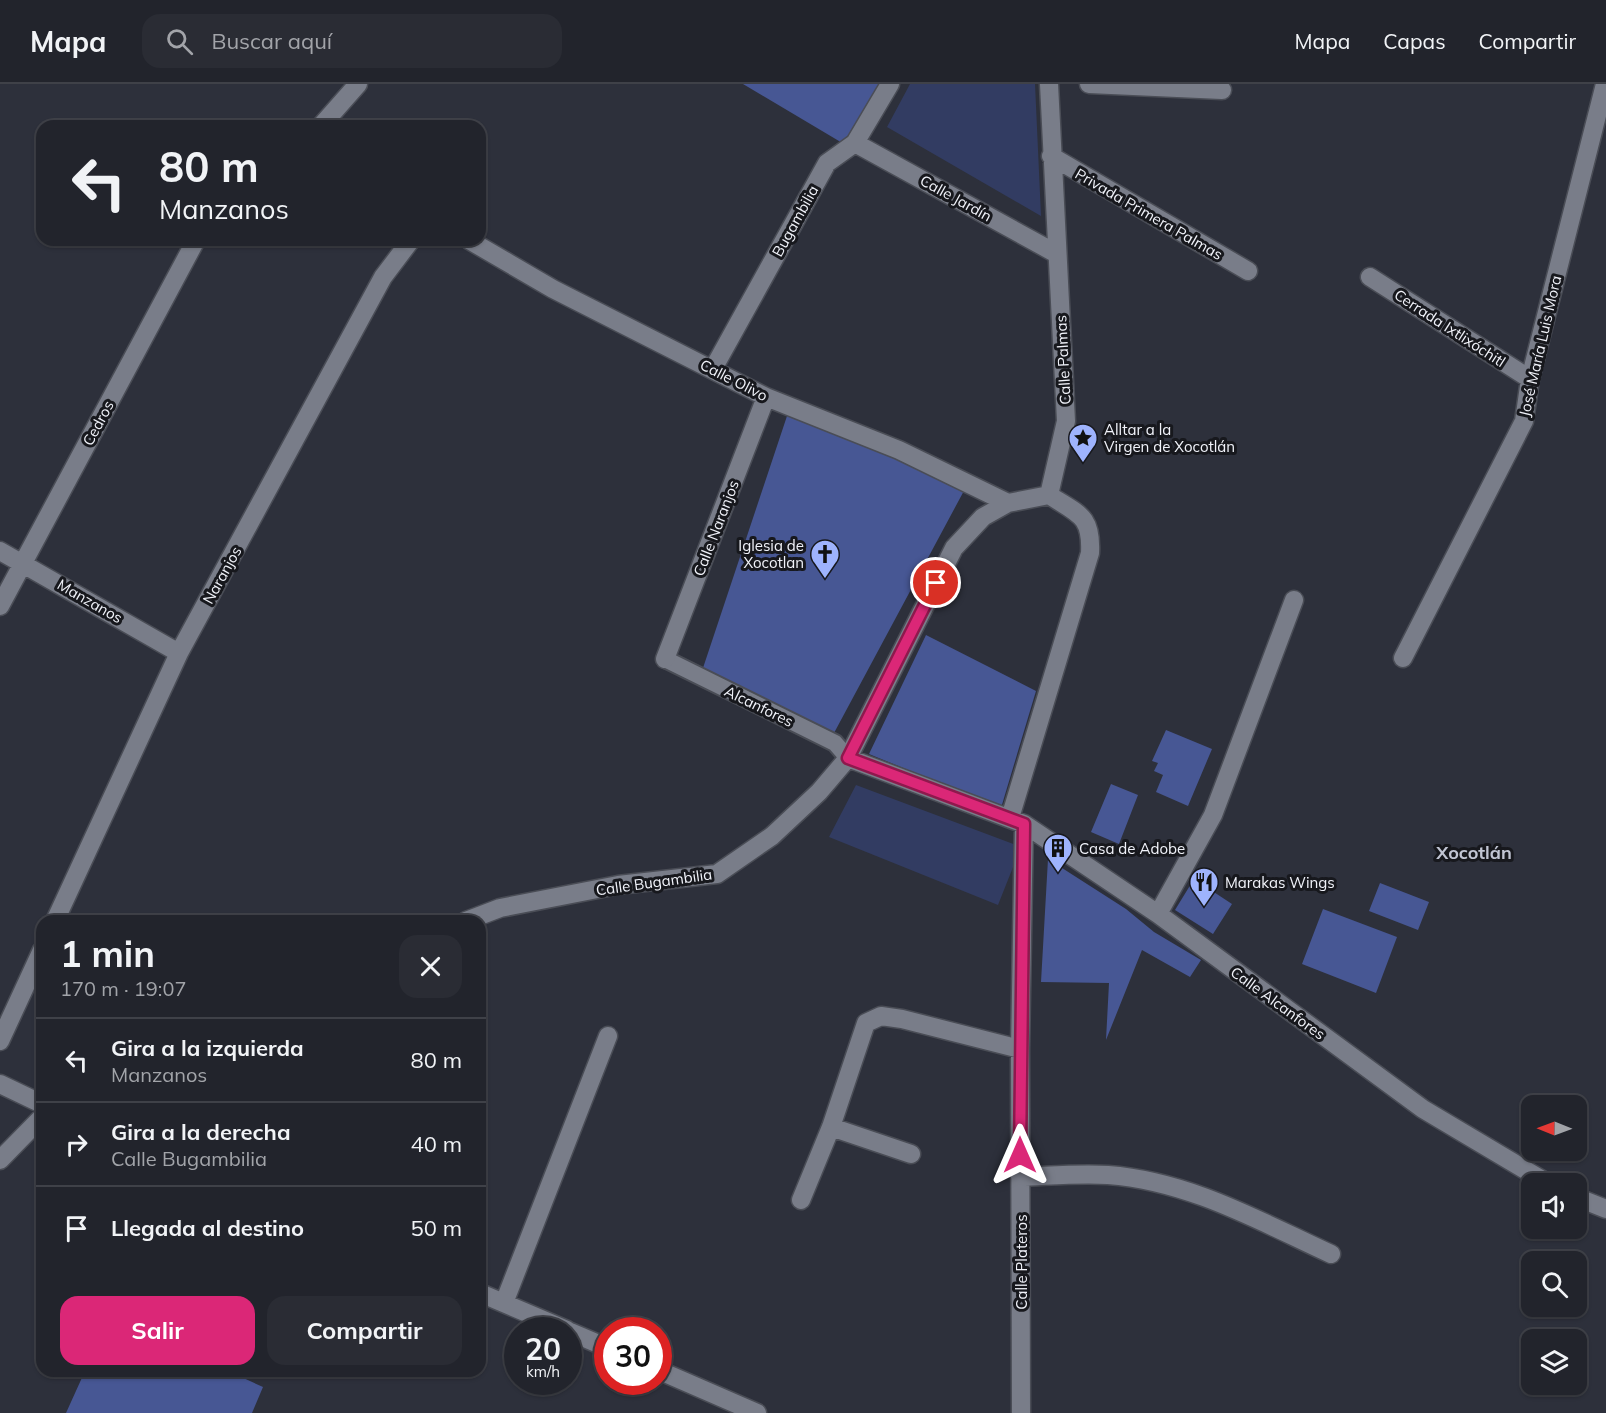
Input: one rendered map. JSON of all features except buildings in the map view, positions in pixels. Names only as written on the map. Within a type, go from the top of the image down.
[{"type":"street","points":[[326,120],[358,84]]},
{"type":"street","name":"Bugambilia","points":[[712,369],[827,163],[855,143],[890,84]]},
{"type":"street","name":"Calle Palmas","points":[[1049,84],[1066,422],[1049,495]]},
{"type":"street","points":[[1089,84],[1222,90]]},
{"type":"street","name":"José María Luis Mora","points":[[1403,658],[1524,421],[1530,379],[1605,84]]},
{"type":"street","name":"Calle Jardín","points":[[855,143],[1057,254]]},
{"type":"street","name":"Privada Primera Palmas","points":[[1052,156],[1248,271]]},
{"type":"street","name":"Cedros","points":[[0,606],[193,246]]},
{"type":"street","name":"Naranjos","points":[[59,915],[180,653],[383,277],[406,246]]},
{"type":"street","name":"Calle Olivo","points":[[479,246],[553,289],[766,397],[899,450],[1008,503]]},
{"type":"street","name":"Cerrada Ixtlixóchitl","points":[[1370,277],[1530,379]]},
{"type":"street","name":"Calle Naranjos","points":[[665,659],[766,397]]},
{"type":"street","points":[[848,758],[1017,821],[1090,553],[1091,531],[1081,516],[1049,495]]},
{"type":"street","name":"Calle Bugambilia","points":[[482,915],[500,908],[618,885],[717,874],[772,836],[819,792],[848,758],[954,548],[982,517],[1008,503],[1049,495]]},
{"type":"street","name":"Manzanos","points":[[0,551],[180,653]]},
{"type":"street","points":[[1158,914],[1213,815],[1294,600]]},
{"type":"street","name":"Alcanfores","points":[[665,659],[835,743],[848,758]]},
{"type":"street","name":"Calle Alcanfores","points":[[1017,821],[1158,914],[1423,1109],[1531,1173]]},
{"type":"street","name":"Calle Plateros","points":[[1017,821],[1021,1413]]},
{"type":"street","points":[[0,1041],[36,963]]},
{"type":"street","points":[[801,1200],[831,1127],[866,1023],[881,1016],[902,1019],[1020,1049]]},
{"type":"street","points":[[504,1303],[608,1036]]},
{"type":"street","points":[[0,1084],[36,1101]]},
{"type":"street","points":[[0,1160],[36,1123]]},
{"type":"street","points":[[831,1127],[911,1154]]},
{"type":"street","points":[[1020,1177],[1107,1175],[1154,1182],[1201,1194],[1331,1254]]},
{"type":"street","points":[[1587,1201],[1606,1209]]},
{"type":"street","points":[[486,1296],[536,1317]]},
{"type":"street","points":[[672,1376],[757,1413]]},
{"type":"shaded area","points":[[910,84],[1035,84],[1041,216],[887,127]]},
{"type":"shaded area","points":[[856,785],[1021,847],[998,905],[829,837]]},
{"type":"place","name":"Alltar a la Virgen de Xocotlán","points":[[1083,464]]},
{"type":"place","name":"Iglesia de Xocotlan","points":[[825,580]]},
{"type":"place","name":"Casa de Adobe","points":[[1058,874]]},
{"type":"place","name":"Marakas Wings","points":[[1204,908]]},
{"type":"district","name":"Xocotlán","points":[[1474,852]]},
{"type":"route","points":[[936,583],[848,758],[1024,824],[1020,1155]]}]
